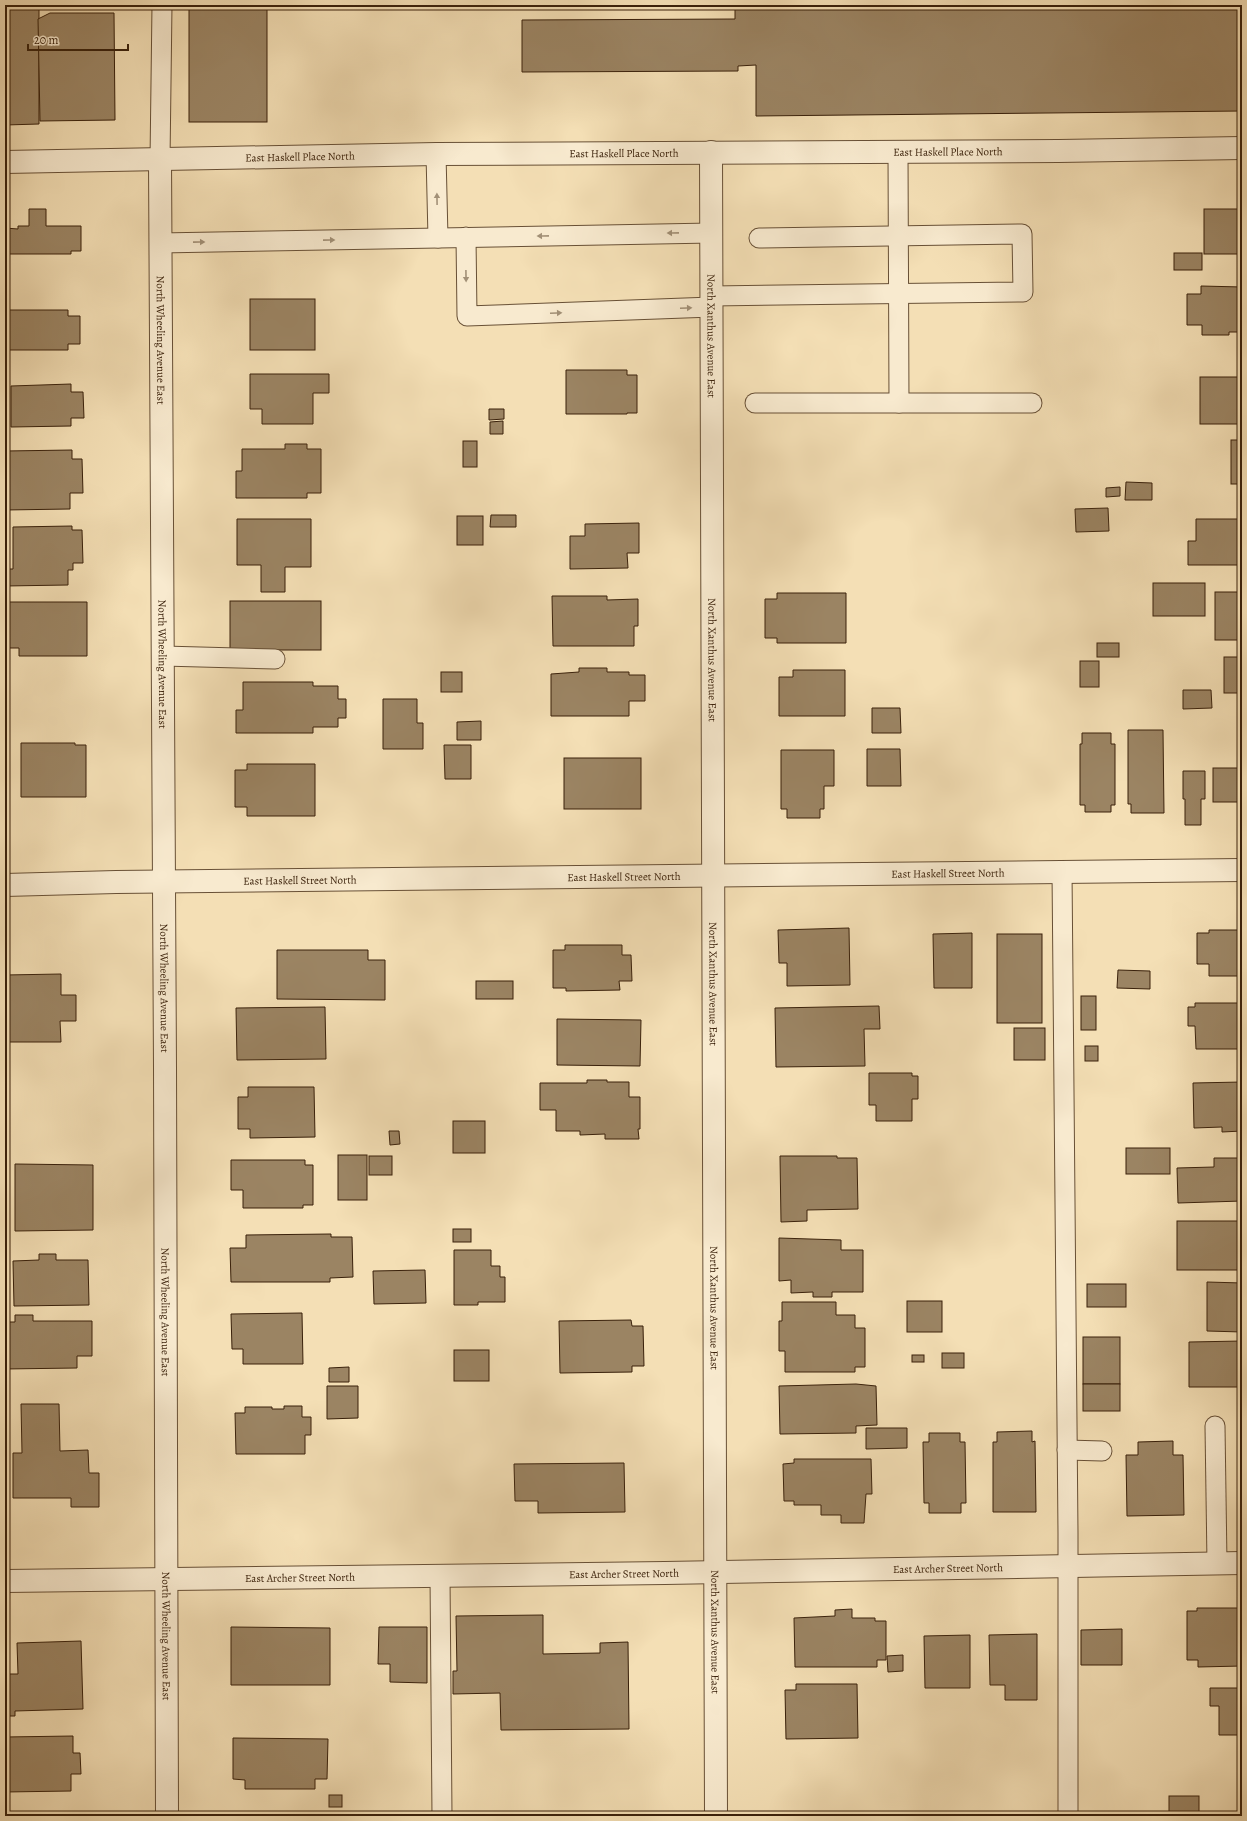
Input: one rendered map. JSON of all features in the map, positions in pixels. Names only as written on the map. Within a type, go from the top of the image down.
[{"type":"street","name":"East Haskell Place North","points":[[5,162],[436,154],[898,152],[1242,148]]},
{"type":"street","name":"North Xanthus Avenue East","points":[[711,152],[716,1816]]},
{"type":"street","name":"North Wheeling Avenue East","points":[[160,160],[167,1816]]},
{"type":"street","name":"East Haskell Street North","points":[[5,885],[714,875],[1242,870]]},
{"type":"street","name":"East Archer Street North","points":[[5,1581],[716,1572],[1242,1562]]},
{"type":"lane","points":[[160,160],[162,5]]},
{"type":"lane","points":[[898,152],[899,403]]},
{"type":"lane","points":[[436,154],[438,238]]},
{"type":"lane","points":[[160,243],[712,233]]},
{"type":"lane","points":[[466,237],[466,316],[712,302],[899,294],[1023,292],[1022,234],[759,238]]},
{"type":"lane","points":[[755,403],[1032,403]]},
{"type":"lane","points":[[163,656],[275,659]]},
{"type":"lane","points":[[1062,871],[1068,1566],[1068,1816]]},
{"type":"lane","points":[[1215,1426],[1217,1563]]},
{"type":"lane","points":[[1067,1450],[1102,1451]]},
{"type":"lane","points":[[440,1576],[442,1816]]},
{"type":"building","points":[[5,5],[46,5],[39,8],[39,124],[5,125]]},
{"type":"building","points":[[189,5],[267,5],[267,122],[189,122]]},
{"type":"building","points":[[735,5],[1242,5],[1242,111],[756,116],[756,65],[738,66],[738,71],[522,72],[522,20],[735,19]]},
{"type":"building","points":[[50,13],[114,13],[115,120],[40,121],[38,19]]},
{"type":"building","points":[[29,209],[46,209],[46,226],[81,226],[81,251],[71,251],[71,254],[5,254],[5,228],[18,229],[18,226],[29,226]]},
{"type":"building","points":[[1204,209],[1242,209],[1242,254],[1204,254]]},
{"type":"building","points":[[1174,253],[1202,253],[1202,270],[1174,270]]},
{"type":"building","points":[[1201,286],[1242,287],[1242,332],[1229,332],[1229,335],[1202,335],[1202,325],[1187,325],[1187,294],[1201,294]]},
{"type":"building","points":[[250,299],[315,299],[315,350],[250,350]]},
{"type":"building","points":[[5,310],[68,310],[68,316],[80,316],[80,344],[68,344],[68,350],[5,350]]},
{"type":"building","points":[[566,370],[627,370],[627,375],[637,375],[637,413],[566,414]]},
{"type":"building","points":[[250,374],[329,374],[329,393],[313,393],[313,424],[262,424],[262,409],[250,409]]},
{"type":"building","points":[[1200,377],[1242,377],[1242,424],[1200,424]]},
{"type":"building","points":[[71,384],[71,392],[83,392],[84,418],[71,418],[71,426],[11,427],[11,386]]},
{"type":"building","points":[[489,409],[504,409],[504,419],[489,420]]},
{"type":"building","points":[[503,421],[503,434],[490,434],[490,422]]},
{"type":"building","points":[[1231,440],[1242,440],[1242,484],[1231,484]]},
{"type":"building","points":[[463,441],[477,441],[477,467],[463,467]]},
{"type":"building","points":[[285,444],[307,444],[307,449],[321,449],[321,493],[307,493],[307,498],[236,498],[236,471],[242,471],[242,449],[285,449]]},
{"type":"building","points":[[72,450],[72,459],[82,459],[83,493],[70,493],[70,509],[5,510],[5,490],[9,490],[9,476],[5,476],[5,451]]},
{"type":"building","points":[[1126,482],[1152,483],[1152,500],[1125,500]]},
{"type":"building","points":[[1120,487],[1120,496],[1106,497],[1106,488]]},
{"type":"building","points":[[1108,508],[1109,531],[1076,532],[1075,509]]},
{"type":"building","points":[[491,515],[516,515],[516,527],[490,527]]},
{"type":"building","points":[[457,516],[483,516],[483,545],[457,545]]},
{"type":"building","points":[[237,519],[311,519],[311,567],[285,567],[285,592],[261,592],[261,565],[237,565]]},
{"type":"building","points":[[1196,519],[1242,519],[1242,565],[1188,565],[1188,541],[1196,541]]},
{"type":"building","points":[[639,523],[639,553],[627,553],[628,568],[570,569],[570,536],[585,536],[585,524]]},
{"type":"building","points":[[72,526],[72,530],[82,530],[83,563],[73,563],[73,570],[68,570],[68,585],[5,586],[5,569],[13,569],[13,527]]},
{"type":"building","points":[[1153,583],[1205,583],[1205,616],[1153,616]]},
{"type":"building","points":[[1215,592],[1242,592],[1242,640],[1215,640]]},
{"type":"building","points":[[777,593],[846,593],[846,643],[777,643],[777,638],[765,638],[765,599],[777,599]]},
{"type":"building","points":[[552,596],[607,596],[607,600],[638,599],[638,626],[634,626],[634,646],[553,646]]},
{"type":"building","points":[[230,601],[321,601],[321,650],[230,650]]},
{"type":"building","points":[[5,602],[87,602],[87,656],[19,656],[19,648],[5,648]]},
{"type":"building","points":[[1097,643],[1119,643],[1119,657],[1097,657]]},
{"type":"building","points":[[1224,657],[1242,657],[1242,693],[1224,693]]},
{"type":"building","points":[[1080,661],[1099,661],[1099,687],[1080,687]]},
{"type":"building","points":[[579,668],[607,668],[607,672],[629,672],[629,675],[645,675],[645,701],[629,701],[629,716],[551,716],[551,674],[579,672]]},
{"type":"building","points":[[793,670],[845,670],[845,716],[779,716],[779,677],[793,677]]},
{"type":"building","points":[[441,672],[462,672],[462,692],[441,692]]},
{"type":"building","points":[[243,682],[313,682],[313,686],[338,686],[338,699],[346,699],[346,718],[338,718],[338,727],[313,727],[313,733],[236,733],[236,710],[243,710]]},
{"type":"building","points":[[1183,690],[1211,690],[1212,708],[1183,709]]},
{"type":"building","points":[[383,699],[417,699],[417,723],[423,723],[423,749],[383,749]]},
{"type":"building","points":[[872,708],[900,708],[901,733],[872,733]]},
{"type":"building","points":[[481,721],[481,740],[457,740],[457,722]]},
{"type":"building","points":[[1128,730],[1163,730],[1164,813],[1131,813],[1131,804],[1128,804]]},
{"type":"building","points":[[1082,733],[1111,733],[1111,744],[1115,744],[1115,805],[1111,805],[1111,812],[1085,812],[1085,805],[1080,805],[1080,744],[1082,744]]},
{"type":"building","points":[[21,743],[75,743],[75,745],[86,745],[86,797],[21,797]]},
{"type":"building","points":[[444,745],[471,745],[471,779],[445,779]]},
{"type":"building","points":[[867,749],[900,749],[901,786],[867,786]]},
{"type":"building","points":[[781,750],[834,750],[834,786],[824,786],[824,809],[820,809],[820,818],[787,818],[787,809],[781,809]]},
{"type":"building","points":[[564,758],[641,758],[641,809],[564,809]]},
{"type":"building","points":[[247,764],[315,764],[315,816],[247,816],[247,807],[235,807],[235,770],[247,770]]},
{"type":"building","points":[[1213,768],[1242,768],[1242,802],[1213,802]]},
{"type":"building","points":[[1183,771],[1205,771],[1205,799],[1201,799],[1201,825],[1185,825]]},
{"type":"building","points":[[849,928],[850,985],[787,986],[787,963],[779,963],[778,930]]},
{"type":"building","points":[[1209,930],[1242,930],[1242,976],[1209,976],[1209,964],[1197,964],[1197,933],[1209,933]]},
{"type":"building","points":[[972,933],[972,988],[934,988],[933,934]]},
{"type":"building","points":[[997,934],[1042,934],[1042,1023],[997,1023]]},
{"type":"building","points":[[565,945],[622,945],[622,955],[631,955],[632,981],[619,981],[620,990],[566,991],[566,988],[553,988],[553,950],[565,950]]},
{"type":"building","points":[[277,950],[368,950],[368,960],[385,960],[385,1000],[277,999]]},
{"type":"building","points":[[1118,970],[1150,971],[1150,989],[1117,988]]},
{"type":"building","points":[[61,974],[61,995],[76,995],[76,1021],[60,1021],[61,1042],[5,1042],[5,975]]},
{"type":"building","points":[[476,981],[513,981],[513,999],[476,999]]},
{"type":"building","points":[[1081,996],[1096,996],[1096,1030],[1081,1030]]},
{"type":"building","points":[[1195,1003],[1242,1003],[1242,1049],[1196,1049],[1195,1026],[1188,1026],[1188,1007],[1195,1007]]},
{"type":"building","points":[[879,1006],[880,1029],[864,1029],[865,1066],[776,1067],[775,1008]]},
{"type":"building","points":[[325,1007],[326,1059],[237,1060],[236,1008]]},
{"type":"building","points":[[557,1019],[641,1020],[640,1066],[557,1065]]},
{"type":"building","points":[[1014,1028],[1045,1028],[1045,1060],[1014,1060]]},
{"type":"building","points":[[1085,1046],[1098,1046],[1098,1061],[1085,1061]]},
{"type":"building","points":[[869,1073],[912,1073],[912,1076],[918,1076],[918,1099],[912,1099],[912,1121],[876,1121],[876,1105],[869,1105]]},
{"type":"building","points":[[587,1080],[629,1082],[629,1097],[640,1097],[640,1129],[638,1129],[639,1139],[605,1139],[605,1134],[580,1135],[580,1131],[556,1131],[556,1110],[540,1110],[540,1083],[587,1083]]},
{"type":"building","points":[[1242,1082],[1242,1131],[1222,1132],[1222,1127],[1194,1128],[1193,1083]]},
{"type":"building","points":[[248,1087],[314,1087],[315,1137],[250,1138],[250,1129],[238,1129],[238,1097],[248,1097]]},
{"type":"building","points":[[453,1121],[485,1121],[485,1153],[453,1153]]},
{"type":"building","points":[[389,1131],[399,1131],[400,1144],[390,1145]]},
{"type":"building","points":[[1126,1148],[1170,1148],[1170,1174],[1126,1174]]},
{"type":"building","points":[[338,1155],[367,1155],[367,1200],[338,1200]]},
{"type":"building","points":[[369,1156],[392,1156],[392,1175],[369,1175]]},
{"type":"building","points":[[780,1156],[837,1156],[837,1158],[857,1158],[858,1209],[807,1210],[807,1221],[781,1222]]},
{"type":"building","points":[[1214,1158],[1242,1158],[1242,1201],[1178,1203],[1177,1168],[1214,1167]]},
{"type":"building","points":[[231,1160],[305,1160],[305,1165],[313,1165],[313,1205],[303,1205],[303,1208],[243,1208],[243,1190],[231,1190]]},
{"type":"building","points":[[15,1164],[93,1165],[93,1230],[15,1231]]},
{"type":"building","points":[[1177,1221],[1242,1221],[1242,1270],[1177,1270]]},
{"type":"building","points":[[453,1229],[471,1229],[471,1242],[453,1242]]},
{"type":"building","points":[[331,1234],[331,1237],[352,1237],[353,1277],[330,1278],[330,1282],[231,1282],[230,1248],[246,1248],[246,1235]]},
{"type":"building","points":[[779,1238],[841,1240],[841,1250],[863,1250],[863,1292],[832,1292],[832,1297],[813,1297],[813,1292],[791,1293],[791,1280],[779,1281]]},
{"type":"building","points":[[454,1250],[491,1250],[491,1266],[500,1266],[500,1277],[505,1277],[505,1302],[478,1302],[478,1305],[454,1305]]},
{"type":"building","points":[[39,1254],[56,1254],[56,1260],[88,1260],[89,1305],[14,1306],[13,1261],[39,1260]]},
{"type":"building","points":[[425,1270],[426,1303],[374,1304],[373,1271]]},
{"type":"building","points":[[1207,1282],[1242,1283],[1242,1332],[1207,1331]]},
{"type":"building","points":[[1087,1284],[1126,1284],[1126,1307],[1087,1307]]},
{"type":"building","points":[[907,1301],[942,1301],[942,1332],[907,1332]]},
{"type":"building","points":[[782,1302],[836,1302],[836,1315],[855,1315],[855,1328],[865,1328],[865,1367],[855,1367],[855,1372],[785,1372],[785,1351],[779,1351],[779,1321],[782,1321]]},
{"type":"building","points":[[302,1313],[303,1364],[243,1364],[243,1349],[232,1349],[231,1314]]},
{"type":"building","points":[[15,1315],[33,1315],[33,1321],[92,1321],[92,1356],[77,1356],[77,1368],[5,1369],[5,1322],[15,1322]]},
{"type":"building","points":[[631,1320],[632,1326],[643,1326],[644,1366],[632,1366],[632,1372],[560,1373],[559,1321]]},
{"type":"building","points":[[1083,1337],[1120,1337],[1120,1384],[1083,1384]]},
{"type":"building","points":[[1242,1341],[1242,1387],[1189,1387],[1189,1342]]},
{"type":"building","points":[[454,1350],[489,1350],[489,1381],[454,1381]]},
{"type":"building","points":[[942,1353],[964,1353],[964,1368],[942,1368]]},
{"type":"building","points":[[912,1355],[924,1355],[924,1362],[912,1362]]},
{"type":"building","points":[[349,1367],[349,1382],[329,1382],[329,1368]]},
{"type":"building","points":[[856,1384],[876,1386],[877,1425],[856,1426],[856,1433],[780,1434],[779,1386]]},
{"type":"building","points":[[1083,1384],[1120,1384],[1120,1411],[1083,1411]]},
{"type":"building","points":[[327,1386],[358,1386],[358,1418],[327,1419]]},
{"type":"building","points":[[21,1404],[59,1404],[60,1451],[88,1450],[89,1473],[99,1473],[99,1507],[71,1507],[71,1498],[13,1498],[13,1453],[22,1453]]},
{"type":"building","points":[[284,1406],[302,1406],[302,1417],[311,1417],[311,1435],[305,1435],[305,1454],[236,1454],[235,1413],[245,1413],[245,1407],[272,1407],[272,1409],[284,1409]]},
{"type":"building","points":[[866,1428],[907,1428],[907,1448],[866,1449]]},
{"type":"building","points":[[1032,1431],[1032,1442],[1035,1441],[1036,1512],[993,1512],[993,1442],[997,1442],[997,1432]]},
{"type":"building","points":[[929,1433],[960,1433],[960,1442],[965,1442],[966,1503],[961,1503],[961,1513],[929,1513],[929,1503],[924,1503],[923,1442],[929,1442]]},
{"type":"building","points":[[1173,1441],[1173,1455],[1183,1455],[1184,1515],[1127,1516],[1126,1455],[1138,1455],[1138,1442]]},
{"type":"building","points":[[794,1459],[871,1459],[872,1494],[866,1494],[864,1523],[841,1523],[841,1515],[821,1515],[821,1505],[794,1505],[794,1501],[784,1501],[783,1464],[794,1463]]},
{"type":"building","points":[[624,1463],[625,1512],[538,1513],[538,1501],[515,1501],[514,1464]]},
{"type":"building","points":[[1197,1608],[1242,1608],[1242,1666],[1198,1667],[1198,1660],[1187,1660],[1187,1611],[1197,1611]]},
{"type":"building","points":[[852,1609],[852,1618],[875,1618],[875,1621],[886,1621],[886,1660],[877,1660],[877,1667],[795,1667],[794,1618],[835,1616],[835,1610]]},
{"type":"building","points":[[543,1615],[543,1654],[600,1653],[600,1643],[628,1642],[629,1729],[501,1730],[500,1693],[453,1694],[453,1671],[457,1671],[456,1616]]},
{"type":"building","points":[[231,1627],[330,1628],[330,1685],[231,1685]]},
{"type":"building","points":[[379,1627],[427,1627],[427,1683],[390,1682],[390,1664],[378,1664]]},
{"type":"building","points":[[1122,1629],[1122,1665],[1081,1665],[1081,1630]]},
{"type":"building","points":[[1037,1634],[1037,1700],[1005,1700],[1005,1685],[990,1685],[989,1635]]},
{"type":"building","points":[[970,1635],[970,1688],[925,1688],[924,1636]]},
{"type":"building","points":[[81,1641],[83,1709],[15,1711],[15,1716],[5,1716],[5,1674],[18,1674],[17,1643]]},
{"type":"building","points":[[903,1655],[903,1671],[888,1672],[887,1656]]},
{"type":"building","points":[[796,1684],[857,1684],[858,1738],[786,1739],[785,1690],[796,1690]]},
{"type":"building","points":[[1210,1688],[1242,1688],[1242,1735],[1219,1735],[1219,1706],[1210,1706]]},
{"type":"building","points":[[73,1736],[73,1753],[80,1753],[81,1774],[71,1774],[71,1791],[5,1792],[5,1737]]},
{"type":"building","points":[[233,1738],[328,1739],[327,1779],[315,1779],[315,1789],[245,1789],[245,1780],[233,1779]]},
{"type":"building","points":[[329,1795],[342,1795],[342,1807],[329,1807]]},
{"type":"building","points":[[1169,1796],[1199,1796],[1199,1816],[1169,1816]]},
{"type":"building","points":[[72,1812],[72,1816],[5,1816],[5,1813]]}]
